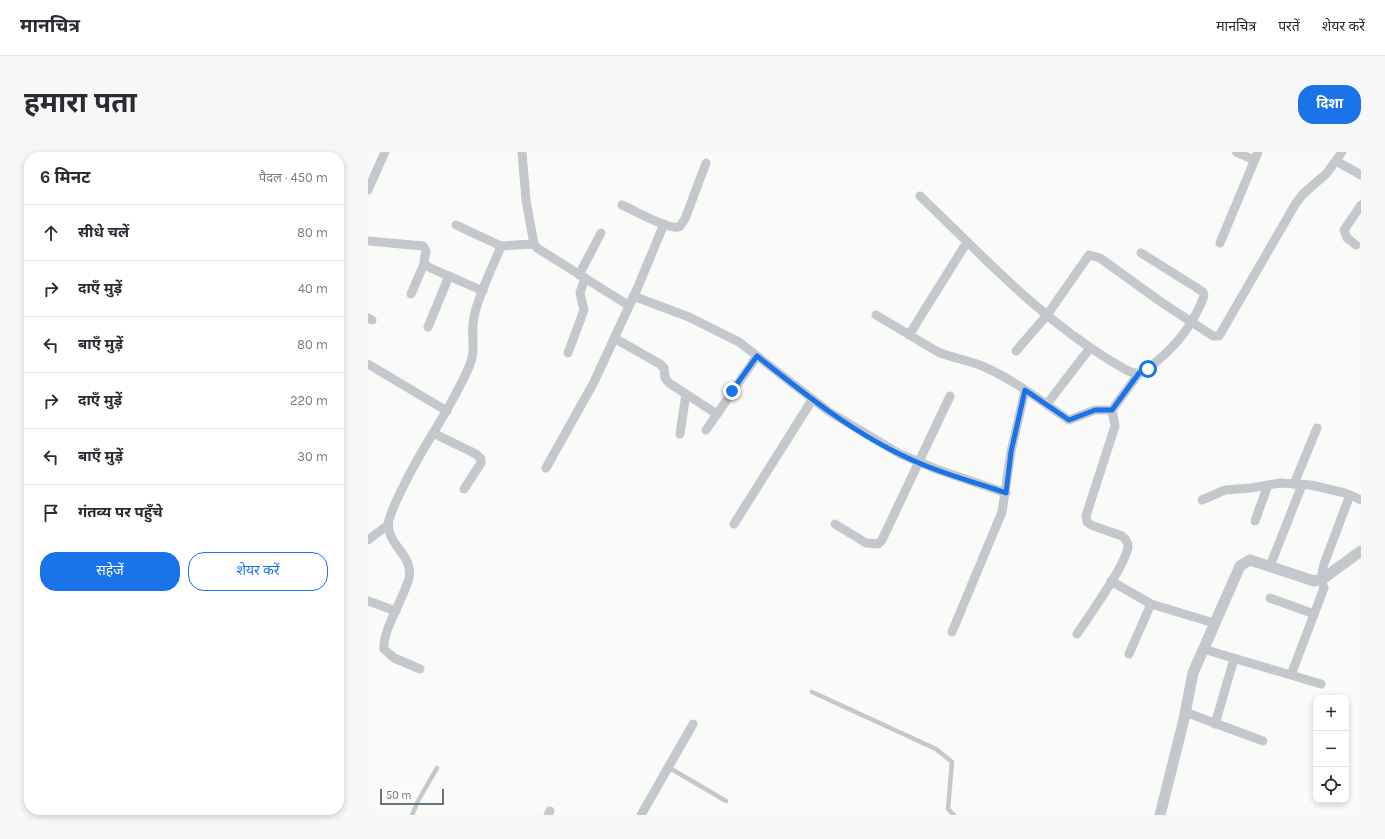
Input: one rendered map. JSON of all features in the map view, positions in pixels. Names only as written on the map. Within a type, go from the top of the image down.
[{"type":"street","points":[[368,190],[372,171],[385,152]]},
{"type":"street","points":[[1220,243],[1256,156],[1236,152]]},
{"type":"street","points":[[1016,351],[1047,315],[1085,258],[1089,255],[1094,255],[1213,336],[1219,336],[1224,332],[1296,203],[1303,194],[1327,173],[1342,152]]},
{"type":"street","points":[[524,153],[526,200],[534,244],[537,248],[628,305]]},
{"type":"street","points":[[1336,161],[1361,175]]},
{"type":"street","points":[[622,205],[676,228],[682,225],[706,163]]},
{"type":"street","points":[[920,196],[1011,285],[1047,315],[1090,348],[1126,370],[1139,373]]},
{"type":"street","points":[[1356,245],[1347,238],[1344,230],[1361,205]]},
{"type":"street","points":[[546,468],[594,382],[664,224]]},
{"type":"street","points":[[456,225],[501,246],[534,244]]},
{"type":"street","points":[[568,353],[584,310],[580,293],[582,276],[601,233]]},
{"type":"street","points":[[368,241],[423,246],[426,251],[424,264],[411,294]]},
{"type":"street","points":[[909,335],[968,242]]},
{"type":"street","points":[[420,669],[394,658],[384,649],[385,640],[404,593],[410,569],[405,556],[392,539],[388,525],[393,508],[412,467],[457,394],[472,361],[474,351],[472,331],[474,317],[501,246]]},
{"type":"street","points":[[1077,634],[1111,581],[1128,545],[1122,536],[1091,525],[1087,522],[1086,516],[1115,426],[1112,410],[1139,373],[1148,369],[1178,343],[1191,322],[1204,296],[1203,292],[1141,253]]},
{"type":"street","points":[[424,264],[483,291]]},
{"type":"street","points":[[428,327],[449,276]]},
{"type":"street","points":[[633,296],[676,311],[739,342],[812,400],[846,423],[919,463],[1006,493]]},
{"type":"street","points":[[876,315],[948,357],[981,365],[1025,390],[1069,420],[1095,410],[1112,410]]},
{"type":"street","points":[[614,338],[660,364],[664,368],[667,381],[717,414]]},
{"type":"street","points":[[1047,404],[1090,348]]},
{"type":"street","points":[[706,430],[757,356]]},
{"type":"street","points":[[368,364],[447,411]]},
{"type":"street","points":[[952,632],[1002,512],[1011,452],[1025,390]]},
{"type":"street","points":[[680,434],[686,394]]},
{"type":"street","points":[[834,524],[866,543],[878,544],[882,540],[950,396]]},
{"type":"street","points":[[734,524],[812,400]]},
{"type":"street","points":[[1270,566],[1316,428]]},
{"type":"street","points":[[433,433],[476,454],[481,458],[481,463],[464,489]]},
{"type":"street","points":[[1202,500],[1225,490],[1280,483],[1298,484],[1350,495],[1361,500]]},
{"type":"street","points":[[1255,521],[1268,485]]},
{"type":"street","points":[[1291,676],[1324,588],[1322,579],[1324,564],[1350,495]]},
{"type":"street","points":[[368,540],[388,525]]},
{"type":"street","points":[[1160,815],[1193,673],[1240,566],[1250,560],[1310,580],[1322,579],[1360,552]]},
{"type":"street","points":[[1111,581],[1151,604],[1214,623]]},
{"type":"street","points":[[1270,598],[1314,614]]},
{"type":"street","points":[[368,601],[396,610]]},
{"type":"street","points":[[1129,654],[1151,604]]},
{"type":"street","points":[[1203,649],[1321,684]]},
{"type":"street","points":[[1215,724],[1234,659]]},
{"type":"street","points":[[1185,712],[1262,741]]},
{"type":"street","points":[[641,815],[692,724]]},
{"type":"lane","points":[[812,692],[936,749],[952,762],[948,809],[954,815]]},
{"type":"lane","points":[[668,767],[726,801]]},
{"type":"lane","points":[[412,815],[418,801],[437,768]]},
{"type":"route","points":[[732,391],[757,356],[828,411],[900,454],[936,470],[1006,493],[1011,452],[1025,390],[1069,420],[1095,410],[1112,410],[1139,373],[1148,369]]}]
